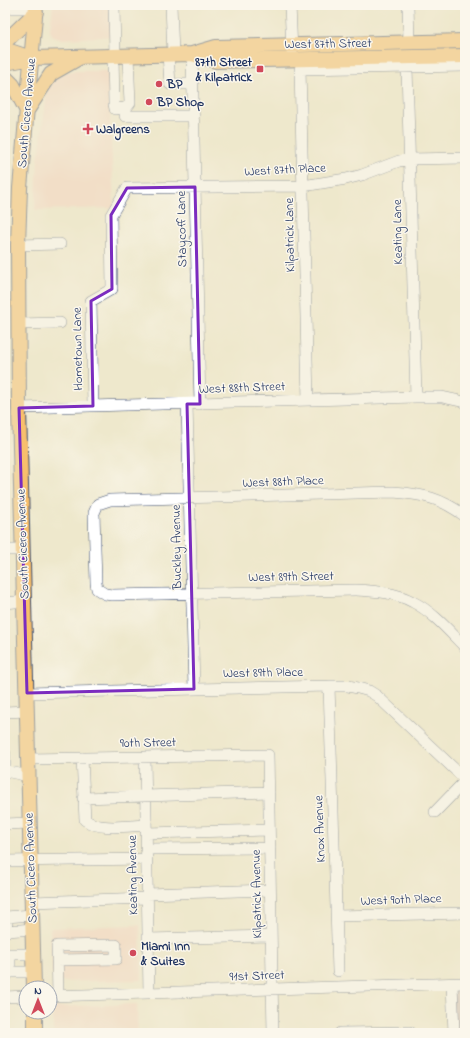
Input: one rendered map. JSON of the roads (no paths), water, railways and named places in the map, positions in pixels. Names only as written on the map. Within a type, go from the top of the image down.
[{"type":"main road","points":[[5,42],[36,8]]},
{"type":"main road","name":"South Cicero Avenue","points":[[34,980],[19,408],[18,245],[20,188],[36,8]]},
{"type":"main road","name":"West 87th Street","points":[[5,63],[32,58],[192,54],[216,47],[465,41]]},
{"type":"main road","name":"West 87th Street","points":[[5,51],[10,51],[32,58]]},
{"type":"main road","name":"West 87th Street","points":[[192,54],[216,62],[296,65],[465,56]]},
{"type":"main road","points":[[5,77],[13,85],[27,111],[51,74],[82,57]]},
{"type":"main road","points":[[35,1020],[35,1033]]},
{"type":"street","points":[[114,5],[119,56]]},
{"type":"street","points":[[171,5],[170,84],[193,84]]},
{"type":"street","name":"Kilpatrick Lane","points":[[290,5],[291,45],[296,65],[303,186],[308,400]]},
{"type":"street","points":[[408,5],[408,43]]},
{"type":"street","points":[[5,8],[36,8]]},
{"type":"street","name":"Staycoff Lane","points":[[192,54],[200,404]]},
{"type":"street","name":"West 87th Street","points":[[296,65],[407,67],[465,66]]},
{"type":"street","name":"Keating Lane","points":[[407,67],[416,397]]},
{"type":"street","points":[[125,116],[194,116]]},
{"type":"street","name":"West 87th Place","points":[[127,188],[303,186],[362,175],[400,161],[410,159],[465,158]]},
{"type":"street","name":"Hometown Lane","points":[[93,406],[91,300],[112,289],[111,215],[127,188]]},
{"type":"street","points":[[18,245],[60,244]]},
{"type":"street","points":[[18,324],[60,323]]},
{"type":"street","name":"West 88th Street","points":[[19,408],[416,397],[442,397],[460,399],[465,402]]},
{"type":"street","name":"Buckley Avenue","points":[[187,404],[194,689]]},
{"type":"street","name":"West 88th Place","points":[[100,592],[97,589],[96,583],[94,514],[98,504],[103,501],[393,492],[410,493],[441,500],[465,516]]},
{"type":"street","points":[[5,550],[23,550]]},
{"type":"street","name":"West 89th Street","points":[[100,592],[112,595],[355,590],[386,593],[413,602],[424,609],[465,647]]},
{"type":"street","points":[[5,602],[24,601]]},
{"type":"street","name":"Knox Avenue","points":[[329,686],[338,971]]},
{"type":"street","name":"West 89th Place","points":[[27,693],[348,686],[369,691],[377,696],[465,780]]},
{"type":"street","points":[[5,712],[27,711]]},
{"type":"street","points":[[5,754],[5,771],[29,776]]},
{"type":"street","name":"90th Street","points":[[28,759],[268,755]]},
{"type":"street","name":"Kilpatrick Avenue","points":[[268,755],[273,1033]]},
{"type":"street","name":"Keating Avenue","points":[[144,757],[149,993]]},
{"type":"street","points":[[82,758],[84,820],[91,825],[99,827],[146,829],[269,830]]},
{"type":"street","points":[[435,812],[465,780]]},
{"type":"street","points":[[83,798],[269,792]]},
{"type":"street","points":[[5,824],[30,823]]},
{"type":"street","points":[[5,861],[31,861],[270,848]]},
{"type":"street","points":[[33,929],[7,931],[6,917],[32,908],[147,896],[270,890]]},
{"type":"street","name":"West 90th Place","points":[[337,916],[465,912]]},
{"type":"street","points":[[148,939],[271,936]]},
{"type":"street","points":[[55,980],[57,946],[116,945],[116,959],[57,960]]},
{"type":"street","points":[[33,954],[8,954],[7,974],[34,972]]},
{"type":"street","name":"91st Street","points":[[58,996],[465,983]]},
{"type":"street","points":[[452,984],[454,1033]]},
{"type":"street","points":[[5,997],[18,996]]},
{"type":"street","points":[[340,1033],[410,1033]]},
{"type":"place","name":"87th Street & Kilpatrick","points":[[260,69]]},
{"type":"place","name":"BP","points":[[159,84]]},
{"type":"place","name":"BP Shop","points":[[149,102]]},
{"type":"place","name":"Walgreens","points":[[88,129]]},
{"type":"place","name":"Miami Inn & Suites","points":[[133,953]]}]
